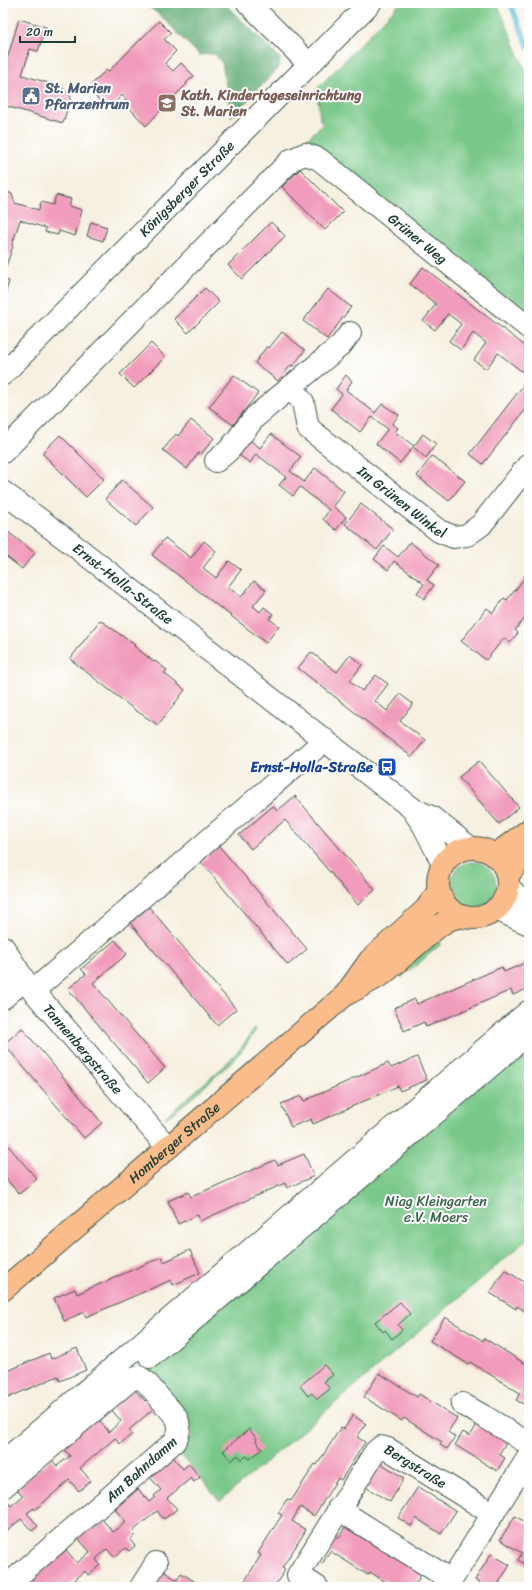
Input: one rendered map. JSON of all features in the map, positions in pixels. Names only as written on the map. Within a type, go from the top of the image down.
[{"type":"main road","points":[[495,855],[529,830]]},
{"type":"main road","points":[[508,881],[501,860],[495,855],[478,847],[469,847],[454,853],[442,864],[437,882],[438,892],[444,904],[449,909],[460,916],[470,918],[479,918],[488,915],[496,909],[504,899],[508,881],[529,849]]},
{"type":"main road","name":"Homberger Straße","points":[[345,995],[370,960],[426,909],[438,892]]},
{"type":"main road","name":"Homberger Straße","points":[[3,1290],[345,995],[383,974],[439,926],[448,920],[460,916]]},
{"type":"street","points":[[248,3],[309,64]]},
{"type":"street","name":"Königsberger Straße","points":[[3,374],[370,3]]},
{"type":"street","name":"Grüner Weg","points":[[3,452],[291,160],[305,154],[319,159],[529,328]]},
{"type":"street","points":[[216,461],[229,450],[255,417],[297,394],[350,333]]},
{"type":"street","name":"Im Grünen Winkel","points":[[297,394],[308,428],[439,531],[454,537],[467,535],[481,525],[529,464]]},
{"type":"street","name":"Ernst-Holla-Straße","points":[[3,492],[71,543],[413,809],[431,817],[469,847]]},
{"type":"street","points":[[3,998],[28,986],[325,740]]},
{"type":"street","name":"Ernst-Holla-Straße","points":[[413,809],[424,826],[442,864]]},
{"type":"street","points":[[508,881],[516,895],[529,906]]},
{"type":"street","points":[[496,909],[529,924]]},
{"type":"street","name":"Tannenbergstraße","points":[[3,947],[28,986],[168,1148]]},
{"type":"street","points":[[3,1462],[529,1011]]},
{"type":"street","points":[[150,1357],[529,1033]]},
{"type":"street","name":"Am Bahndamm","points":[[3,1487],[130,1380],[139,1377],[146,1382],[177,1418],[180,1426],[179,1435],[174,1442],[5,1587]]},
{"type":"street","points":[[462,1404],[485,1416],[529,1444]]},
{"type":"street","name":"Bergstraße","points":[[317,1587],[298,1575],[375,1452],[381,1447],[388,1449],[493,1514]]},
{"type":"street","points":[[338,1510],[449,1583],[529,1456]]},
{"type":"street","points":[[141,1587],[156,1564]]},
{"type":"green space","points":[[144,3],[224,3],[277,55],[280,59],[278,69],[231,117],[222,63],[215,54],[199,55],[162,17]]},
{"type":"green space","points":[[400,3],[497,3],[529,79],[529,317],[306,140],[323,124],[320,120],[317,89]]},
{"type":"green space","points":[[469,862],[477,862],[486,866],[492,872],[496,885],[492,898],[486,904],[477,908],[469,908],[460,904],[454,898],[450,889],[450,881],[454,872],[460,866]]},
{"type":"green space","points":[[435,936],[441,944],[401,978],[403,965]]},
{"type":"green space","name":"Niag Kleingarten e.V. Moers","points":[[529,1021],[529,1238],[220,1501],[177,1450],[194,1435],[184,1423],[182,1417],[132,1360]]},
{"type":"green space","points":[[255,1028],[256,1030],[237,1056],[189,1100],[164,1118],[223,1067],[241,1048]]},
{"type":"building","points":[[19,19],[46,27],[38,51],[30,49],[22,75],[62,87],[71,97],[63,123],[3,105],[3,73]]},
{"type":"building","points":[[159,21],[171,33],[164,39],[176,51],[165,63],[173,71],[181,63],[194,76],[146,126],[124,102],[126,99],[122,95],[109,109],[87,89],[106,70],[108,72]]},
{"type":"building","points":[[300,169],[343,212],[325,230],[282,187]]},
{"type":"building","points":[[3,190],[12,194],[15,203],[39,210],[41,202],[53,205],[56,195],[71,199],[69,206],[82,210],[75,236],[59,231],[58,235],[45,232],[46,228],[20,220],[3,275]]},
{"type":"building","points":[[91,222],[107,227],[103,241],[87,236]]},
{"type":"building","points":[[271,222],[285,236],[242,279],[228,265]]},
{"type":"building","points":[[423,267],[529,349],[529,366],[524,373],[498,353],[486,369],[474,360],[486,343],[473,333],[461,350],[449,341],[461,324],[448,314],[435,330],[423,321],[436,304],[410,284]]},
{"type":"building","points":[[3,279],[9,281],[5,295],[3,294]]},
{"type":"building","points":[[205,288],[219,302],[188,333],[174,319]]},
{"type":"building","points":[[328,289],[351,307],[327,339],[303,321]]},
{"type":"building","points":[[282,332],[305,350],[293,366],[291,365],[278,381],[255,363],[267,346],[269,348]]},
{"type":"building","points":[[151,343],[165,357],[134,388],[120,374]]},
{"type":"building","points":[[234,375],[258,393],[233,425],[209,407]]},
{"type":"building","points":[[346,375],[352,381],[346,390],[375,413],[382,404],[399,415],[392,424],[398,428],[395,432],[414,446],[423,434],[436,444],[426,458],[413,447],[400,463],[376,444],[388,429],[372,417],[360,432],[331,409],[342,394],[336,389]]},
{"type":"building","points":[[529,378],[529,405],[483,464],[470,454]]},
{"type":"building","points":[[191,420],[214,438],[201,454],[199,452],[187,469],[163,450],[176,434],[178,436]]},
{"type":"building","points":[[271,434],[301,457],[290,471],[304,482],[315,468],[344,491],[333,506],[346,517],[336,530],[323,519],[329,510],[300,487],[293,496],[279,485],[286,477],[256,454],[250,463],[235,452],[246,437],[260,448]]},
{"type":"building","points":[[60,435],[104,479],[86,497],[42,453]]},
{"type":"building","points":[[432,456],[465,481],[449,501],[417,476]]},
{"type":"building","points":[[122,480],[153,507],[136,526],[105,499]]},
{"type":"building","points":[[361,504],[393,529],[377,550],[345,524]]},
{"type":"building","points":[[3,528],[35,553],[22,569],[3,554]]},
{"type":"building","points":[[165,538],[191,558],[204,541],[216,551],[203,568],[216,578],[229,561],[241,570],[228,587],[241,597],[254,581],[266,590],[253,606],[260,612],[264,607],[273,614],[269,619],[279,626],[266,643],[152,555]]},
{"type":"building","points":[[410,542],[439,565],[427,580],[434,585],[424,599],[417,593],[424,584],[394,561],[388,570],[374,559],[384,546],[398,557]]},
{"type":"building","points":[[528,574],[529,617],[527,616],[515,630],[518,633],[510,643],[504,638],[486,660],[461,641],[487,608],[493,613],[504,598],[507,600]]},
{"type":"building","points":[[100,620],[135,645],[134,646],[154,662],[155,661],[167,670],[164,673],[185,690],[158,725],[135,710],[70,659]]},
{"type":"building","points":[[311,652],[337,672],[350,655],[362,665],[350,681],[362,691],[376,675],[388,684],[375,701],[387,711],[400,694],[413,704],[400,721],[425,740],[412,757],[298,668]]},
{"type":"building","points":[[479,761],[519,807],[499,824],[459,777]]},
{"type":"building","points":[[295,796],[375,890],[358,905],[285,820],[251,849],[239,835],[273,806],[277,811]]},
{"type":"building","points":[[219,846],[307,949],[288,965],[201,862]]},
{"type":"building","points":[[149,907],[236,1009],[217,1025],[130,923]]},
{"type":"building","points":[[115,940],[127,954],[93,983],[165,1068],[148,1083],[68,989],[86,974],[81,969]]},
{"type":"building","points":[[529,961],[529,988],[513,995],[511,990],[426,1027],[424,1022],[404,1031],[394,1008],[415,999],[417,1004],[502,967],[504,972]]},
{"type":"building","points":[[22,1028],[102,1123],[84,1138],[4,1044]]},
{"type":"building","points":[[417,1057],[427,1080],[400,1091],[398,1086],[313,1124],[311,1119],[291,1127],[281,1104],[301,1096],[304,1101],[388,1063],[391,1068]]},
{"type":"building","points":[[3,1140],[37,1179],[19,1194],[3,1175]]},
{"type":"building","points":[[304,1154],[314,1176],[287,1188],[285,1183],[200,1221],[198,1215],[178,1224],[168,1201],[188,1192],[191,1197],[275,1160],[278,1165]]},
{"type":"building","points":[[190,1250],[200,1273],[173,1285],[171,1280],[86,1317],[84,1312],[64,1321],[54,1298],[75,1289],[77,1294],[162,1257],[164,1262]]},
{"type":"building","points":[[505,1270],[529,1285],[529,1314],[517,1306],[516,1309],[490,1293]]},
{"type":"building","points":[[400,1302],[410,1314],[398,1325],[402,1330],[392,1339],[385,1330],[383,1332],[375,1322]]},
{"type":"building","points":[[445,1317],[483,1341],[484,1338],[529,1366],[529,1380],[527,1384],[529,1385],[529,1405],[524,1402],[523,1404],[516,1400],[520,1393],[470,1362],[468,1364],[430,1341]]},
{"type":"building","points":[[77,1348],[86,1370],[60,1381],[58,1376],[3,1400],[3,1373],[49,1353],[51,1359]]},
{"type":"building","points":[[324,1365],[333,1375],[324,1382],[330,1389],[317,1399],[312,1393],[308,1396],[300,1386]]},
{"type":"building","points":[[379,1373],[417,1397],[419,1394],[457,1418],[448,1432],[455,1437],[447,1449],[440,1445],[442,1442],[404,1418],[402,1421],[364,1397]]},
{"type":"building","points":[[133,1388],[145,1401],[151,1396],[162,1408],[155,1414],[152,1410],[129,1430],[132,1434],[120,1444],[115,1438],[80,1468],[91,1481],[79,1491],[69,1480],[35,1510],[34,1508],[27,1513],[38,1526],[32,1531],[21,1519],[3,1534],[3,1497],[11,1506],[23,1496],[16,1488],[51,1459],[57,1466],[70,1456],[61,1445],[96,1416],[109,1432],[121,1421],[110,1408]]},
{"type":"building","points":[[353,1415],[366,1424],[357,1437],[365,1442],[341,1480],[338,1478],[314,1516],[300,1507],[292,1521],[306,1530],[282,1568],[285,1570],[274,1587],[241,1587],[261,1555],[258,1553],[282,1515],[278,1513],[287,1499],[291,1501],[315,1464],[317,1465],[341,1427],[344,1429]]},
{"type":"building","points":[[478,1423],[507,1441],[499,1454],[505,1458],[497,1471],[455,1445],[463,1432],[470,1436]]},
{"type":"building","points":[[249,1429],[257,1439],[256,1441],[262,1449],[250,1459],[246,1456],[242,1460],[238,1455],[231,1461],[223,1451]]},
{"type":"building","points":[[172,1456],[183,1469],[189,1464],[200,1477],[194,1482],[191,1478],[167,1498],[177,1509],[164,1519],[157,1511],[133,1531],[136,1534],[130,1540],[135,1546],[129,1551],[126,1548],[114,1557],[107,1549],[96,1559],[100,1565],[88,1575],[85,1571],[67,1587],[39,1587],[32,1579],[66,1550],[77,1563],[90,1552],[77,1537],[100,1517],[113,1532],[126,1522],[115,1509],[138,1489],[149,1502],[155,1497],[154,1496],[161,1490],[149,1476]]},
{"type":"building","points":[[379,1462],[404,1478],[390,1502],[364,1486]]},
{"type":"building","points":[[418,1487],[456,1511],[441,1534],[416,1518],[411,1526],[398,1518]]},
{"type":"building","points":[[515,1516],[528,1524],[529,1523],[529,1567],[518,1560],[522,1553],[500,1540]]},
{"type":"building","points":[[345,1527],[383,1551],[385,1548],[423,1572],[414,1586],[416,1587],[394,1587],[370,1572],[368,1575],[330,1551],[322,1564],[315,1559],[332,1534],[339,1538]]},
{"type":"building","points":[[491,1554],[510,1565],[496,1587],[478,1587],[480,1584],[475,1580]]},
{"type":"building","points":[[163,1571],[177,1580],[181,1573],[194,1581],[190,1587],[153,1587]]},
{"type":"waterway","points":[[510,3],[529,48]]},
{"type":"place","name":"St. Marien Pfarrzentrum","points":[[31,96]]},
{"type":"place","name":"Kath. Kindertageseinrichtung St. Marien","points":[[167,103]]},
{"type":"place","name":"Ernst-Holla-Straße","points":[[387,767]]}]
